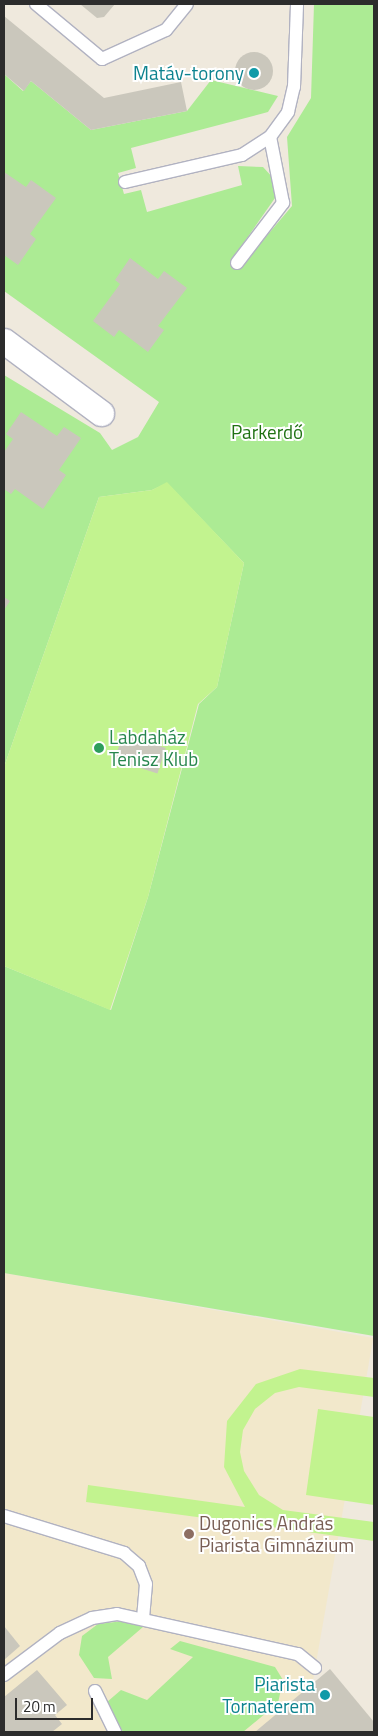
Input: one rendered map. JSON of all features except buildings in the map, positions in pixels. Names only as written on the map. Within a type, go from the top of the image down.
[{"type":"street","points":[[4,341],[101,413]]},
{"type":"lane","points":[[36,4],[102,59],[166,30],[187,4]]},
{"type":"lane","points":[[125,182],[242,156],[270,137],[288,112],[294,87],[297,4]]},
{"type":"lane","points":[[237,263],[283,203],[270,137]]},
{"type":"lane","points":[[4,1516],[124,1553],[139,1566],[146,1584],[143,1617]]},
{"type":"lane","points":[[4,1675],[60,1633],[92,1618],[117,1614],[143,1617],[298,1654],[315,1668]]},
{"type":"lane","points":[[95,1691],[115,1732]]},
{"type":"shaded area","name":"Dugonics András Piarista Gimnázium","points":[[4,1273],[373,1338],[304,1732],[4,1732]]},
{"type":"green space","name":"Parkerdő","points":[[314,4],[374,4],[374,1336],[4,1273],[4,966],[111,1010],[148,897],[199,704],[217,687],[244,563],[167,483],[152,490],[99,497],[4,767],[4,375],[100,433],[112,450],[138,437],[159,402],[4,291],[4,74],[23,91],[31,81],[91,130],[187,111],[211,80],[278,96],[268,112],[131,148],[136,168],[118,173],[124,194],[141,190],[147,212],[242,185],[238,166],[263,167],[275,180],[275,198],[238,251],[241,266],[292,206],[287,137],[311,98]]},
{"type":"green space","name":"Labdaház Tenisz Klub","points":[[167,482],[244,563],[217,687],[198,704],[148,897],[110,1010],[4,966],[4,767],[99,497],[152,490]]},
{"type":"green space","points":[[300,1369],[374,1378],[374,1397],[299,1387],[275,1393],[255,1409],[243,1430],[240,1452],[244,1471],[259,1495],[283,1510],[374,1522],[374,1541],[86,1502],[88,1485],[245,1507],[224,1467],[227,1421],[256,1384]]},
{"type":"green space","points":[[318,1409],[374,1417],[374,1505],[306,1495]]},
{"type":"green space","points":[[124,1621],[143,1627],[108,1657],[112,1679],[94,1678],[79,1655],[82,1636],[98,1624]]},
{"type":"green space","points":[[180,1641],[275,1667],[283,1680],[278,1703],[243,1732],[123,1732],[107,1702],[121,1690],[147,1700],[193,1657],[170,1649]]},
{"type":"place","name":"Matáv-torony","points":[[254,73]]},
{"type":"place","name":"Labdaház Tenisz Klub","points":[[99,748]]},
{"type":"place","name":"Dugonics András Piarista Gimnázium","points":[[189,1534]]},
{"type":"place","name":"Piarista Tornaterem","points":[[325,1695]]}]
